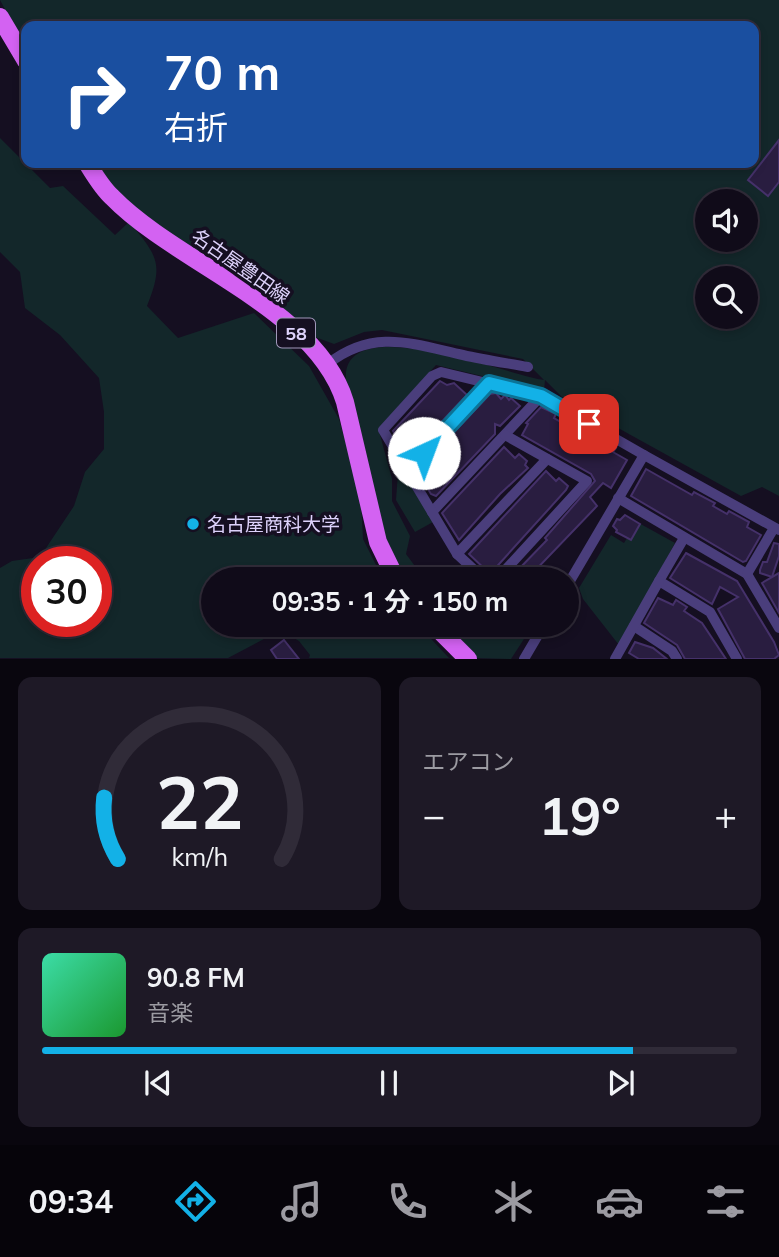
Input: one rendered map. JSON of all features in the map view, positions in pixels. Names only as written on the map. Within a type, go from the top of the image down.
[{"type":"main road","points":[[0,17],[21,53]]},
{"type":"main road","name":"名古屋豊田線","points":[[91,168],[110,195],[130,214],[263,305],[328,364],[338,381],[345,402],[377,542],[390,567]]},
{"type":"main road","points":[[446,637],[468,659]]},
{"type":"street","points":[[328,364],[343,352],[375,341],[400,341],[528,367]]},
{"type":"street","points":[[471,567],[457,554],[383,430],[432,376],[442,372],[541,396],[776,529],[747,574]]},
{"type":"street","points":[[407,470],[489,383]]},
{"type":"street","points":[[432,512],[541,396]]},
{"type":"street","points":[[505,435],[587,481],[509,567]]},
{"type":"street","points":[[578,567],[644,455]]},
{"type":"street","points":[[457,554],[547,458]]},
{"type":"street","points":[[618,499],[747,574],[779,628]]},
{"type":"street","points":[[615,659],[684,538]]},
{"type":"street","points":[[660,581],[710,612],[737,659]]},
{"type":"street","points":[[634,626],[672,651],[677,659]]},
{"type":"street","points":[[524,659],[537,637]]},
{"type":"green space","points":[[0,0],[779,0],[779,496],[762,487],[741,496],[562,397],[545,380],[544,391],[436,365],[379,431],[392,479],[392,501],[410,536],[406,554],[416,567],[396,567],[386,551],[346,380],[351,359],[370,349],[397,347],[465,359],[544,380],[523,359],[382,330],[364,332],[334,344],[315,337],[161,229],[120,195],[98,168],[759,168],[759,21],[21,21],[21,40]]},
{"type":"green space","points":[[0,138],[21,159],[21,168],[30,168],[50,188],[63,186],[115,235],[129,222],[152,252],[155,261],[155,280],[147,306],[178,338],[254,313],[309,366],[339,419],[361,498],[363,539],[377,567],[201,567],[201,637],[268,637],[228,658],[0,658],[0,568],[12,561],[21,560],[21,637],[112,637],[112,546],[47,546],[74,506],[85,472],[104,449],[104,412],[99,378],[60,335],[25,308],[20,272],[0,252]]},
{"type":"green space","points":[[399,460],[433,522],[415,532],[396,500]]},
{"type":"green space","points":[[637,522],[675,543],[619,645],[583,599],[579,588],[611,535],[624,543]]},
{"type":"green space","points":[[292,637],[429,637],[449,658],[309,658],[310,655]]},
{"type":"green space","points":[[454,637],[525,637],[511,659],[474,658]]},
{"type":"building","points":[[779,140],[779,182],[768,196],[748,180]]},
{"type":"building","points":[[440,381],[447,385],[454,383],[467,395],[408,457],[393,431]]},
{"type":"building","points":[[496,393],[501,399],[505,395],[520,406],[500,426],[495,424],[495,434],[436,496],[431,494],[417,471],[490,394]]},
{"type":"building","points":[[541,407],[556,414],[554,418],[575,430],[616,448],[613,452],[627,460],[611,488],[603,483],[590,497],[597,506],[539,567],[521,567],[547,540],[545,538],[595,481],[591,474],[522,435],[528,424],[526,423]]},
{"type":"building","points":[[504,447],[515,458],[519,454],[527,461],[525,465],[528,468],[500,494],[459,540],[442,513]]},
{"type":"building","points":[[646,469],[692,495],[694,492],[715,503],[713,506],[727,514],[729,511],[749,522],[747,527],[761,535],[746,561],[743,562],[631,496]]},
{"type":"building","points":[[546,471],[556,481],[559,478],[568,486],[496,567],[483,567],[469,554]]},
{"type":"building","points":[[625,515],[640,524],[631,540],[616,532],[613,526],[617,519],[620,520]]},
{"type":"building","points":[[774,543],[779,544],[779,556],[772,577],[760,573],[760,570],[763,562],[767,562]]},
{"type":"building","points":[[686,553],[737,581],[779,655],[774,659],[745,659],[718,609],[738,597],[720,587],[712,604],[670,578]]},
{"type":"building","points":[[779,573],[779,613],[762,583]]},
{"type":"building","points":[[658,598],[673,605],[676,600],[687,607],[684,611],[702,623],[726,659],[685,659],[677,645],[644,623]]},
{"type":"building","points":[[284,640],[299,659],[277,659],[271,650]]},
{"type":"building","points":[[635,642],[653,648],[667,659],[639,659],[629,653]]},
{"type":"place","name":"名古屋商科大学","points":[[193,524]]},
{"type":"route","points":[[424,453],[489,383],[541,396],[589,424]]}]
